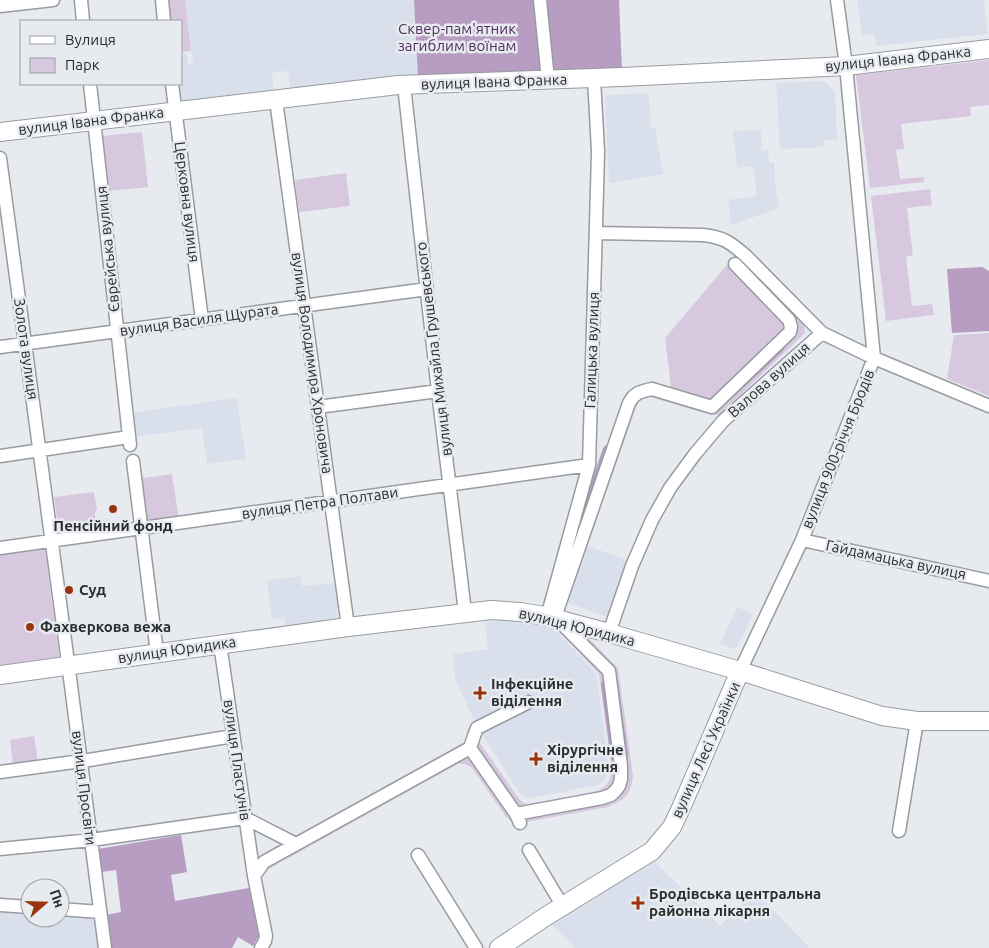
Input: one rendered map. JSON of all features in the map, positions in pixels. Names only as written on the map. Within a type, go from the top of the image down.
[{"type":"street","points":[[0,6],[52,0]]},
{"type":"street","points":[[81,0],[83,20]]},
{"type":"street","points":[[162,0],[164,20]]},
{"type":"street","points":[[540,0],[548,80]]},
{"type":"street","name":"вулиця 900-річчя Бродів","points":[[740,671],[802,540],[874,358],[846,66],[836,0]]},
{"type":"street","name":"вулиця Івана Франка","points":[[0,132],[404,85],[846,66],[989,49]]},
{"type":"street","name":"Галицька вулиця","points":[[553,618],[588,466],[598,166],[594,78]]},
{"type":"street","name":"Єврейська вулиця","points":[[39,450],[129,441],[90,85]]},
{"type":"street","name":"Церковна вулиця","points":[[172,85],[202,320]]},
{"type":"street","name":"вулиця Михайла Грушевського","points":[[404,85],[465,612]]},
{"type":"street","name":"вулиця Володимира Хроновича","points":[[276,100],[348,627]]},
{"type":"street","name":"Золота вулиця","points":[[0,158],[4,218],[25,344],[52,541]]},
{"type":"street","name":"Валова вулиця","points":[[596,233],[703,235],[726,241],[746,256],[822,333],[723,421],[670,488],[652,520],[632,566],[608,633]]},
{"type":"street","points":[[470,748],[518,819],[602,798],[613,793],[619,786],[621,766],[608,671],[553,618],[633,396],[643,391],[654,390],[712,407],[790,332],[789,320],[734,264]]},
{"type":"street","name":"вулиця Василя Щурата","points":[[0,347],[427,289]]},
{"type":"street","points":[[822,333],[874,358],[989,406]]},
{"type":"street","points":[[318,407],[438,391]]},
{"type":"street","points":[[0,456],[39,450]]},
{"type":"street","points":[[132,461],[157,653]]},
{"type":"street","name":"вулиця Петра Полтави","points":[[0,548],[588,466]]},
{"type":"street","name":"Гайдамацька вулиця","points":[[802,540],[989,580]]},
{"type":"street","name":"вулиця Просвіти","points":[[52,541],[104,948]]},
{"type":"street","name":"вулиця Юридика","points":[[0,675],[348,627],[465,612],[500,610],[553,618],[608,633],[740,671],[869,713],[917,721],[989,721]]},
{"type":"street","name":"вулиця Пластунів","points":[[220,644],[254,876],[266,936],[261,948]]},
{"type":"street","name":"вулиця Лесі Українки","points":[[500,948],[562,906],[652,851],[672,826],[681,808],[740,671]]},
{"type":"street","points":[[254,876],[264,862],[470,748],[478,728],[529,702]]},
{"type":"street","points":[[899,831],[917,721]]},
{"type":"street","points":[[0,772],[233,736]]},
{"type":"street","points":[[0,849],[91,840],[245,818],[296,844]]},
{"type":"street","points":[[529,850],[562,906]]},
{"type":"street","points":[[418,855],[476,948]]},
{"type":"street","points":[[0,905],[20,906]]},
{"type":"street","points":[[70,910],[100,912]]},
{"type":"shaded area","points":[[185,0],[414,0],[418,78],[397,79],[396,76],[290,89],[288,71],[272,73],[274,90],[179,101],[177,85],[182,85],[182,55],[187,54],[188,64],[193,63]]},
{"type":"shaded area","points":[[857,0],[984,0],[988,34],[876,46],[874,33],[862,35]]},
{"type":"shaded area","points":[[824,81],[835,92],[837,140],[824,140],[824,147],[780,149],[776,83]]},
{"type":"shaded area","points":[[649,93],[651,128],[655,128],[663,174],[609,183],[605,95]]},
{"type":"shaded area","points":[[761,130],[762,150],[768,150],[769,163],[774,163],[776,194],[780,208],[731,225],[728,200],[757,196],[753,166],[737,168],[733,131]]},
{"type":"shaded area","points":[[237,398],[246,459],[207,464],[202,428],[132,437],[129,413]]},
{"type":"shaded area","points":[[588,546],[627,560],[607,617],[568,603]]},
{"type":"shaded area","points":[[301,576],[302,586],[334,583],[338,609],[335,612],[339,616],[333,623],[328,620],[325,624],[309,626],[308,622],[285,625],[284,617],[272,619],[267,580]]},
{"type":"shaded area","points":[[737,607],[753,614],[738,646],[732,649],[720,644]]},
{"type":"shaded area","points":[[508,617],[548,622],[597,675],[608,764],[606,778],[598,785],[531,798],[521,795],[478,728],[455,680],[453,654],[488,649],[485,623]]},
{"type":"shaded area","name":"Бродівська центральна районна лікарня","points":[[650,857],[720,926],[755,891],[809,947],[575,948],[550,922]]},
{"type":"shaded area","points":[[0,910],[20,911],[20,928],[70,928],[70,915],[94,916],[98,948],[0,948]]},
{"type":"green space","points":[[164,0],[185,0],[191,51],[182,52],[182,20],[167,20]]},
{"type":"green space","name":"Сквер-пам'ятник загиблим воїнам","points":[[414,0],[619,0],[622,70],[418,78]]},
{"type":"green space","points":[[989,60],[989,105],[970,107],[971,116],[901,124],[904,149],[896,150],[900,179],[924,177],[924,182],[870,188],[856,75]]},
{"type":"green space","points":[[142,132],[148,187],[108,191],[102,136]]},
{"type":"green space","points":[[346,173],[350,206],[299,212],[295,180]]},
{"type":"green space","points":[[930,189],[932,205],[907,208],[913,255],[906,257],[912,306],[932,304],[934,315],[886,321],[871,196]]},
{"type":"green space","points":[[737,254],[804,323],[805,332],[719,415],[711,415],[651,397],[643,399],[637,404],[564,613],[618,668],[633,775],[631,788],[626,796],[608,807],[513,823],[506,817],[472,768],[465,764],[458,764],[265,871],[262,854],[466,741],[475,740],[480,743],[519,799],[524,803],[528,804],[593,792],[606,785],[611,774],[611,763],[599,674],[549,621],[622,408],[655,384],[671,387],[665,338]]},
{"type":"green space","points":[[982,267],[989,271],[989,331],[952,333],[947,269]]},
{"type":"green space","points":[[989,333],[989,396],[947,379],[954,335]]},
{"type":"green space","points":[[783,347],[783,351],[729,401],[724,401]]},
{"type":"green space","points":[[606,445],[608,446],[562,591],[579,519],[603,448]]},
{"type":"green space","points":[[172,474],[179,520],[144,525],[138,479]]},
{"type":"green space","points":[[94,492],[97,509],[95,516],[99,528],[59,533],[54,497]]},
{"type":"green space","points":[[45,549],[59,657],[0,665],[0,555]]},
{"type":"green space","points":[[614,679],[617,679],[618,682],[628,755],[625,759]]},
{"type":"green space","points":[[602,681],[605,681],[615,760],[613,761],[611,759]]},
{"type":"green space","points":[[34,736],[38,762],[13,765],[10,740]]},
{"type":"green space","points":[[602,804],[601,806],[527,819],[523,816]]},
{"type":"green space","points":[[181,835],[187,872],[171,875],[175,901],[249,888],[259,936],[253,946],[238,937],[232,948],[111,948],[106,915],[121,912],[116,870],[101,872],[98,849]]},
{"type":"place","name":"Пенсійний фонд","points":[[113,509]]},
{"type":"place","name":"Cуд","points":[[69,590]]},
{"type":"place","name":"Фахверкова вежа","points":[[30,627]]},
{"type":"place","name":"Інфекційне віділення","points":[[480,693]]},
{"type":"place","name":"Хірургічне віділення","points":[[536,759]]},
{"type":"place","name":"Бродівська центральна районна лікарня","points":[[638,903]]}]
